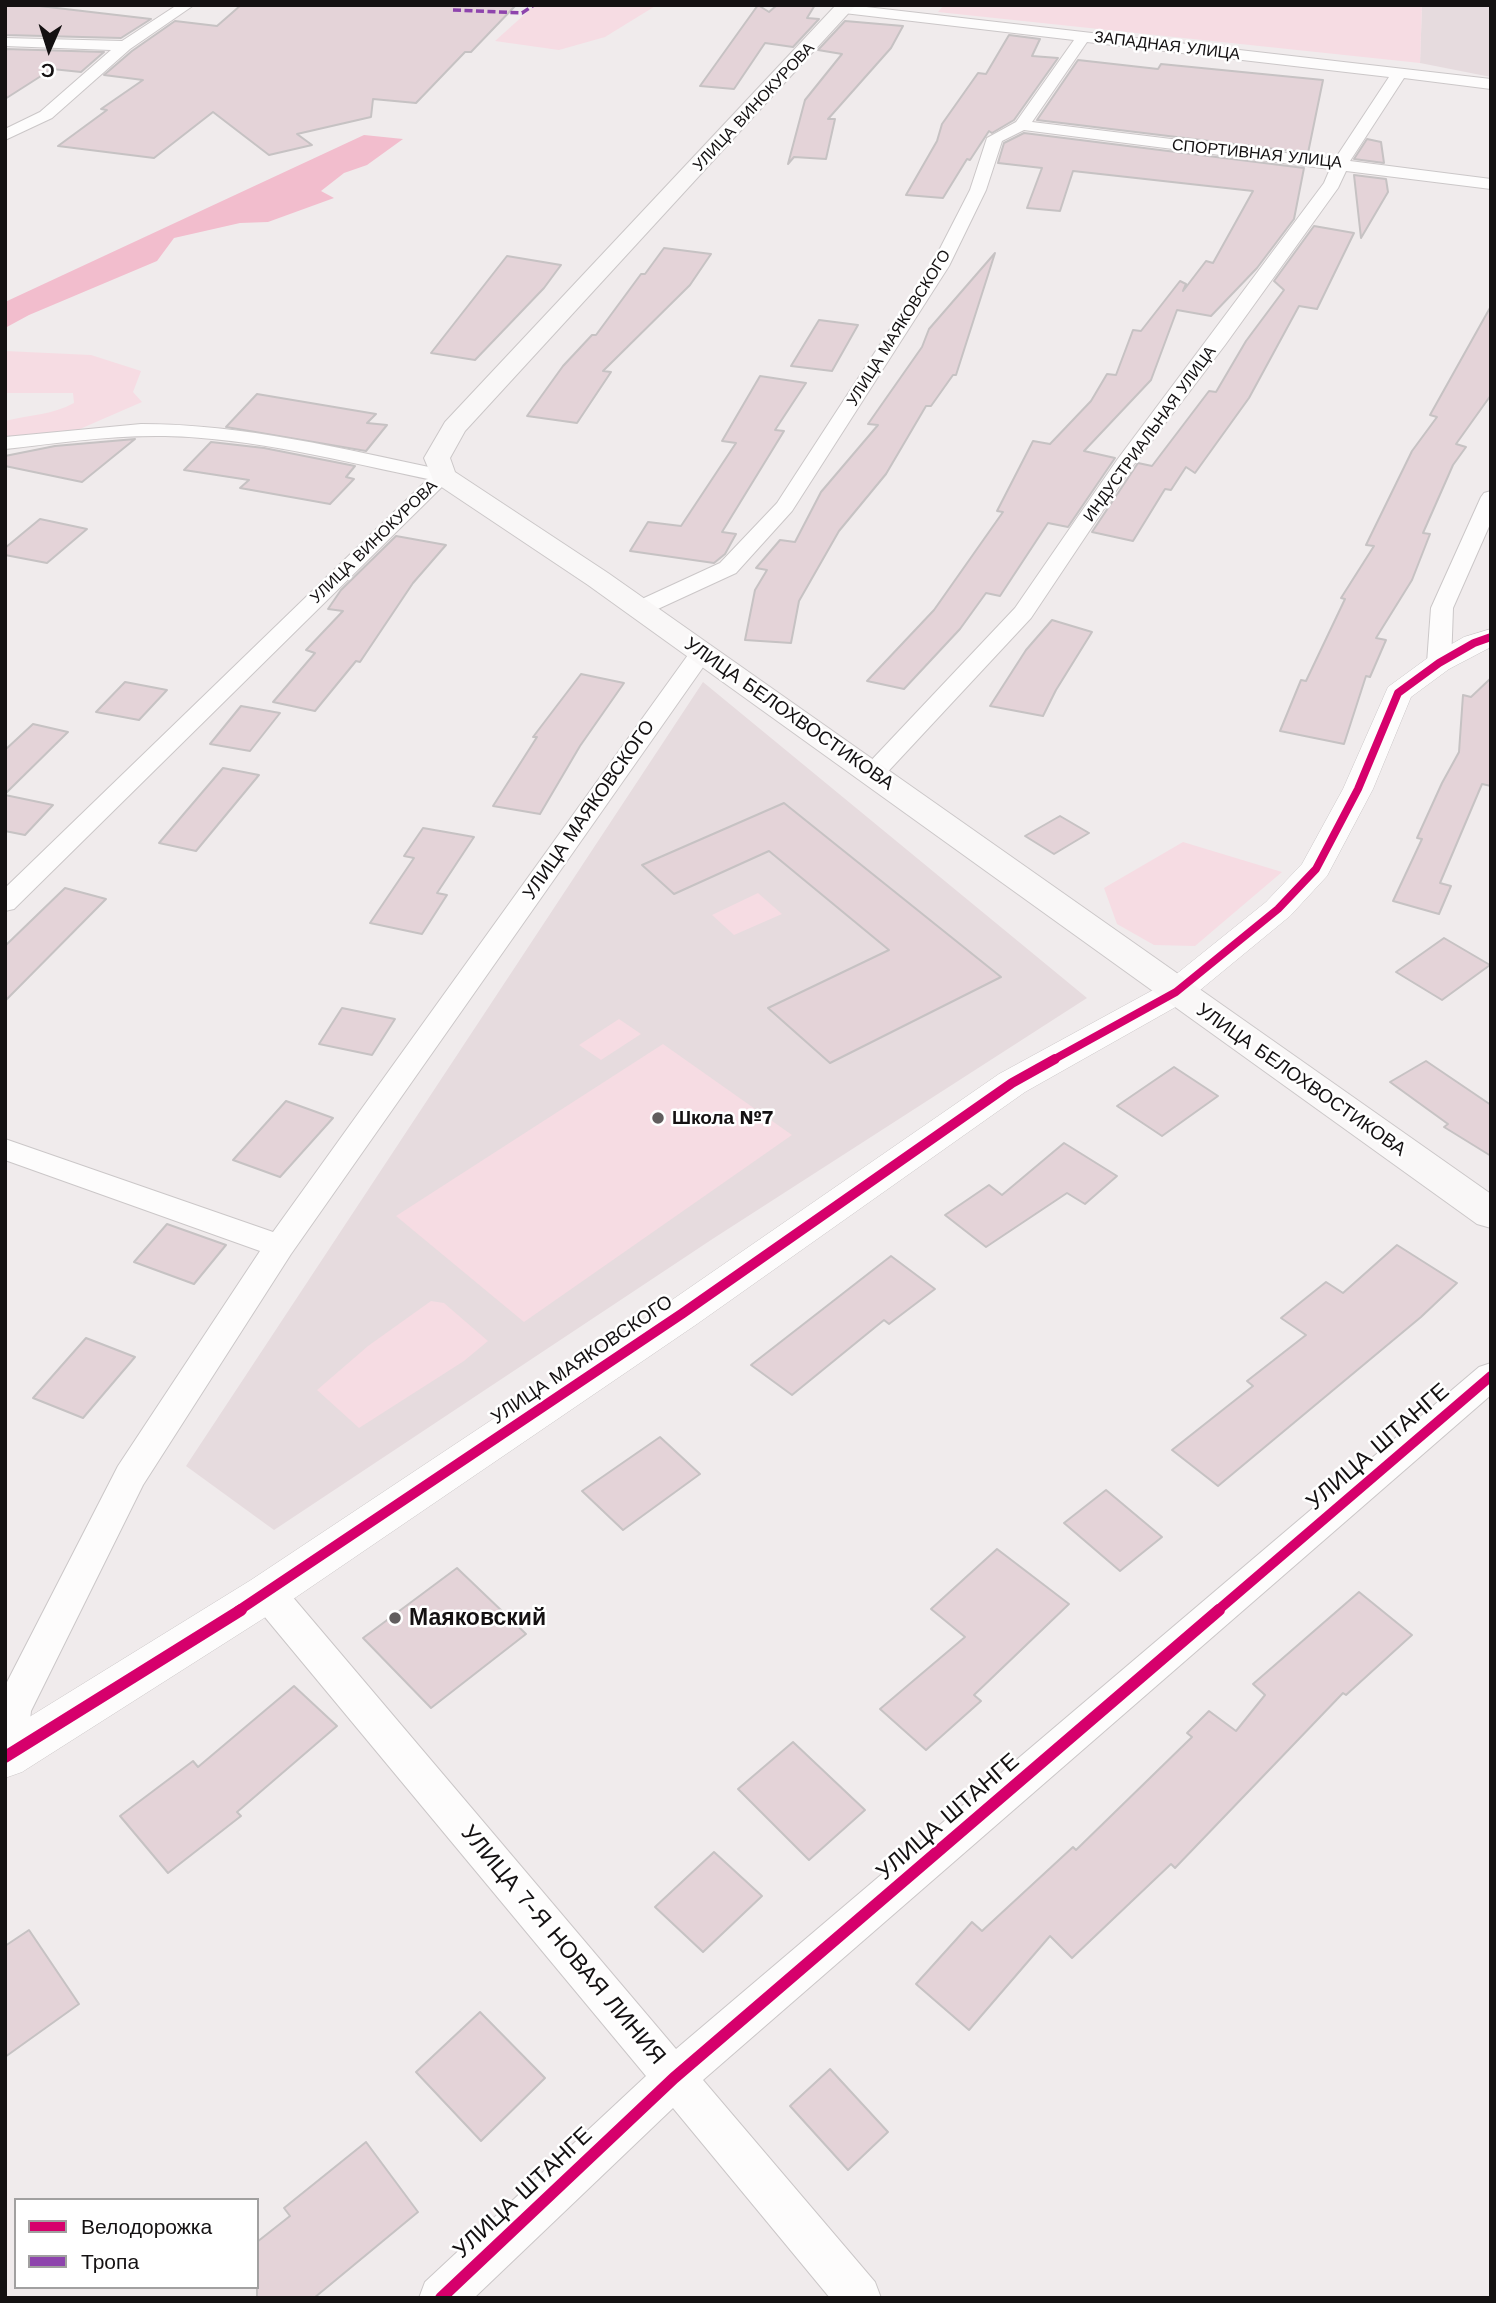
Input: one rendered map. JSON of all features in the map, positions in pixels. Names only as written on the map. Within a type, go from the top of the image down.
[{"type":"main road","name":"УЛИЦА ВИНОКУРОВА","points":[[443,476],[438,458],[454,428],[845,7]]},
{"type":"main road","name":"УЛИЦА БЕЛОХВОСТИКОВА","points":[[443,476],[873,772],[1176,992],[1491,1214]]},
{"type":"street","points":[[5,135],[46,115],[125,46],[187,5]]},
{"type":"street","name":"ЗАПАДНАЯ УЛИЦА","points":[[845,7],[1491,85]]},
{"type":"street","name":"УЛИЦА МАЯКОВСКОГО","points":[[639,609],[728,568],[785,508],[940,265],[978,190],[995,138],[1022,125],[1084,36]]},
{"type":"street","points":[[5,42],[125,46]]},
{"type":"street","name":"ИНДУСТРИАЛЬНАЯ УЛИЦА","points":[[873,772],[1023,613],[1124,464],[1218,341],[1332,184],[1341,163],[1399,74]]},
{"type":"street","name":"СПОРТИВНАЯ УЛИЦА","points":[[1022,125],[1180,146],[1341,163],[1491,184]]},
{"type":"street","name":"УЛИЦА БЕЛОХВОСТИКОВА","points":[[5,443],[100,433],[183,431],[237,435],[443,476]]},
{"type":"street","name":"УЛИЦА ВИНОКУРОВА","points":[[5,903],[443,476]]},
{"type":"street","points":[[1439,663],[1442,607],[1491,497]]},
{"type":"street","points":[[1176,992],[1278,909],[1316,869],[1358,789],[1398,693],[1439,663],[1474,643],[1491,637]]},
{"type":"street","name":"УЛИЦА МАЯКОВСКОГО","points":[[6,1756],[12,1710],[130,1476],[279,1246],[701,653]]},
{"type":"street","name":"УЛИЦА МАЯКОВСКОГО","points":[[6,1756],[267,1593],[683,1313],[1012,1083],[1176,992]]},
{"type":"street","points":[[5,1149],[279,1246]]},
{"type":"street","name":"УЛИЦА ШТАНГЕ","points":[[441,2298],[674,2077],[1491,1376]]},
{"type":"street","name":"УЛИЦА 7-Я НОВАЯ ЛИНИЯ","points":[[267,1593],[859,2298]]},
{"type":"shaded area","points":[[535,5],[657,5],[605,37],[559,50],[495,41]]},
{"type":"shaded area","points":[[944,5],[1422,5],[1420,63],[938,12]]},
{"type":"shaded area","points":[[1422,5],[1491,5],[1491,77],[1420,63]]},
{"type":"shaded area","points":[[364,135],[403,139],[367,165],[344,173],[321,191],[334,198],[268,222],[240,223],[174,238],[157,261],[29,315],[5,328],[5,302]]},
{"type":"shaded area","points":[[5,351],[91,355],[141,371],[133,392],[142,402],[73,432],[5,439],[5,421],[49,412],[74,403],[73,393],[5,393]]},
{"type":"shaded area","name":"Школа №7","points":[[703,682],[1087,998],[714,1238],[274,1530],[186,1466]]},
{"type":"shaded area","points":[[1183,842],[1282,872],[1195,946],[1154,945],[1117,924],[1104,888]]},
{"type":"shaded area","points":[[758,893],[782,914],[734,935],[712,915]]},
{"type":"shaded area","points":[[619,1019],[641,1034],[601,1060],[579,1045]]},
{"type":"shaded area","points":[[663,1044],[792,1135],[524,1322],[396,1216]]},
{"type":"shaded area","points":[[431,1301],[444,1303],[488,1341],[464,1361],[359,1428],[317,1390],[368,1346]]},
{"type":"building","points":[[5,5],[31,5],[151,19],[121,38],[5,35]]},
{"type":"building","points":[[241,5],[516,5],[471,52],[465,52],[416,103],[373,99],[371,117],[297,134],[312,145],[269,155],[213,112],[154,158],[58,146],[107,110],[101,109],[143,80],[104,75],[132,51],[175,21],[217,26]]},
{"type":"building","points":[[758,5],[769,12],[777,5],[815,5],[807,18],[819,19],[793,47],[765,43],[734,89],[700,86]]},
{"type":"building","points":[[845,21],[903,26],[891,48],[828,119],[835,119],[826,159],[794,157],[788,164],[805,100],[842,54],[818,50]]},
{"type":"building","points":[[1009,35],[1040,39],[1032,56],[1058,58],[1014,120],[992,133],[989,131],[970,160],[967,159],[943,198],[906,195],[937,141],[942,124],[978,73],[986,74]]},
{"type":"building","points":[[5,49],[104,52],[81,72],[52,69],[5,99]]},
{"type":"building","points":[[1078,60],[1158,69],[1161,64],[1323,80],[1308,153],[1037,120]]},
{"type":"building","points":[[1024,133],[1304,168],[1294,219],[1257,268],[1211,316],[1177,310],[1151,380],[1084,451],[1115,458],[1068,527],[1048,523],[1000,596],[986,593],[960,629],[904,689],[867,681],[934,610],[1003,512],[997,511],[1033,441],[1050,444],[1091,401],[1107,374],[1116,375],[1133,330],[1141,331],[1180,281],[1186,284],[1183,291],[1206,261],[1213,263],[1253,191],[1073,171],[1060,211],[1027,208],[1042,168],[998,163],[1004,143]]},
{"type":"building","points":[[1367,139],[1381,142],[1384,163],[1354,159]]},
{"type":"building","points":[[1354,175],[1386,179],[1388,192],[1361,238]]},
{"type":"building","points":[[1314,226],[1354,233],[1317,309],[1299,306],[1249,398],[1195,473],[1186,467],[1171,490],[1165,489],[1133,541],[1092,532],[1138,463],[1152,466],[1209,391],[1216,392],[1246,341],[1284,290],[1274,281]]},
{"type":"building","points":[[664,248],[711,254],[690,285],[603,371],[611,372],[577,423],[527,416],[563,366],[592,335],[596,335],[641,274],[645,274]]},
{"type":"building","points":[[995,253],[956,375],[953,375],[931,406],[926,406],[886,474],[839,531],[799,601],[791,643],[745,640],[755,590],[767,570],[756,568],[780,540],[795,542],[821,492],[878,425],[868,424],[922,347],[929,329]]},
{"type":"building","points":[[507,256],[561,265],[544,288],[475,360],[431,353]]},
{"type":"building","points":[[1491,306],[1491,395],[1456,444],[1466,447],[1453,465],[1423,533],[1430,534],[1412,580],[1376,638],[1386,640],[1370,677],[1366,676],[1344,744],[1280,731],[1301,680],[1306,681],[1345,599],[1341,598],[1374,546],[1366,545],[1412,451],[1437,417],[1430,415]]},
{"type":"building","points":[[819,320],[858,325],[832,371],[791,366]]},
{"type":"building","points":[[760,376],[806,383],[775,430],[784,431],[722,532],[736,534],[725,554],[714,563],[630,551],[648,522],[681,526],[736,443],[722,441]]},
{"type":"building","points":[[257,394],[376,414],[367,423],[387,425],[366,451],[226,427]]},
{"type":"building","points":[[135,439],[82,482],[5,466],[5,456],[55,446]]},
{"type":"building","points":[[211,442],[264,448],[355,466],[346,477],[354,479],[330,504],[240,488],[249,480],[184,470]]},
{"type":"building","points":[[40,519],[87,529],[47,563],[5,555],[5,548]]},
{"type":"building","points":[[396,536],[446,545],[413,583],[360,662],[356,661],[315,711],[273,702],[315,653],[306,650],[343,611],[328,609],[341,590]]},
{"type":"building","points":[[1052,620],[1092,632],[1043,716],[990,706],[1026,650]]},
{"type":"building","points":[[581,674],[624,683],[580,746],[540,814],[493,806],[537,737],[533,737]]},
{"type":"building","points":[[1491,678],[1491,786],[1482,784],[1440,883],[1451,886],[1439,914],[1393,901],[1422,839],[1417,838],[1459,752],[1463,695],[1471,697]]},
{"type":"building","points":[[125,682],[167,690],[139,720],[96,712]]},
{"type":"building","points":[[241,706],[280,713],[250,751],[210,744]]},
{"type":"building","points":[[33,724],[68,732],[5,794],[5,750]]},
{"type":"building","points":[[223,768],[259,775],[196,851],[159,843]]},
{"type":"building","points":[[5,795],[53,805],[25,835],[5,831]]},
{"type":"building","points":[[784,803],[1001,977],[830,1063],[768,1008],[889,950],[769,851],[674,894],[642,865]]},
{"type":"building","points":[[1060,816],[1089,833],[1054,854],[1025,836]]},
{"type":"building","points":[[423,828],[474,837],[437,893],[447,895],[422,934],[370,923],[414,858],[404,856]]},
{"type":"building","points":[[65,888],[106,899],[5,1001],[5,946]]},
{"type":"building","points":[[1444,938],[1490,965],[1442,1000],[1396,972]]},
{"type":"building","points":[[342,1008],[395,1019],[372,1055],[319,1044]]},
{"type":"building","points":[[1426,1061],[1491,1105],[1491,1156],[1444,1127],[1448,1124],[1390,1082]]},
{"type":"building","points":[[1174,1067],[1218,1096],[1162,1136],[1117,1106]]},
{"type":"building","points":[[286,1101],[333,1118],[280,1177],[233,1160]]},
{"type":"building","points":[[1064,1143],[1117,1176],[1085,1204],[1067,1193],[986,1247],[945,1215],[989,1185],[1002,1195]]},
{"type":"building","points":[[167,1224],[226,1245],[194,1284],[134,1262]]},
{"type":"building","points":[[1397,1245],[1457,1283],[1421,1317],[1218,1486],[1172,1450],[1253,1386],[1247,1381],[1306,1335],[1281,1318],[1326,1282],[1343,1293]]},
{"type":"building","points":[[891,1256],[935,1289],[889,1324],[884,1320],[792,1395],[751,1365]]},
{"type":"building","points":[[86,1338],[135,1357],[83,1418],[33,1398]]},
{"type":"building","points":[[660,1437],[700,1474],[623,1530],[582,1491]]},
{"type":"building","points":[[1106,1490],[1162,1537],[1120,1571],[1064,1523]]},
{"type":"building","points":[[997,1549],[1069,1604],[974,1695],[981,1701],[926,1750],[880,1709],[965,1637],[931,1609]]},
{"type":"building","points":[[457,1568],[526,1634],[431,1708],[363,1638]]},
{"type":"building","points":[[1359,1592],[1412,1635],[1346,1695],[1343,1693],[1175,1868],[1171,1864],[1072,1958],[1050,1936],[969,2030],[916,1984],[972,1922],[982,1931],[1073,1847],[1076,1850],[1192,1737],[1187,1733],[1209,1711],[1236,1731],[1265,1695],[1253,1684]]},
{"type":"building","points":[[294,1686],[337,1726],[237,1812],[241,1816],[168,1873],[120,1816],[193,1761],[198,1767]]},
{"type":"building","points":[[793,1742],[865,1810],[809,1860],[738,1789]]},
{"type":"building","points":[[714,1852],[762,1896],[703,1952],[655,1907]]},
{"type":"building","points":[[29,1930],[79,2004],[5,2057],[5,1946]]},
{"type":"building","points":[[480,2012],[545,2078],[481,2141],[416,2072]]},
{"type":"building","points":[[830,2069],[888,2132],[848,2170],[790,2106]]},
{"type":"building","points":[[366,2142],[418,2212],[314,2298],[257,2298],[259,2240],[290,2216],[284,2208]]},
{"type":"marked path","points":[[453,10],[522,13],[534,5]]},
{"type":"cycle path","points":[[5,1757],[267,1593],[683,1313],[1012,1083],[1176,992],[1278,909],[1316,869],[1358,789],[1398,693],[1439,663],[1474,643],[1491,637]]},
{"type":"cycle path","points":[[441,2298],[674,2078],[1491,1376]]},
{"type":"place","name":"Школа №7","points":[[658,1118]]},
{"type":"place","name":"Маяковский","points":[[395,1618]]}]
